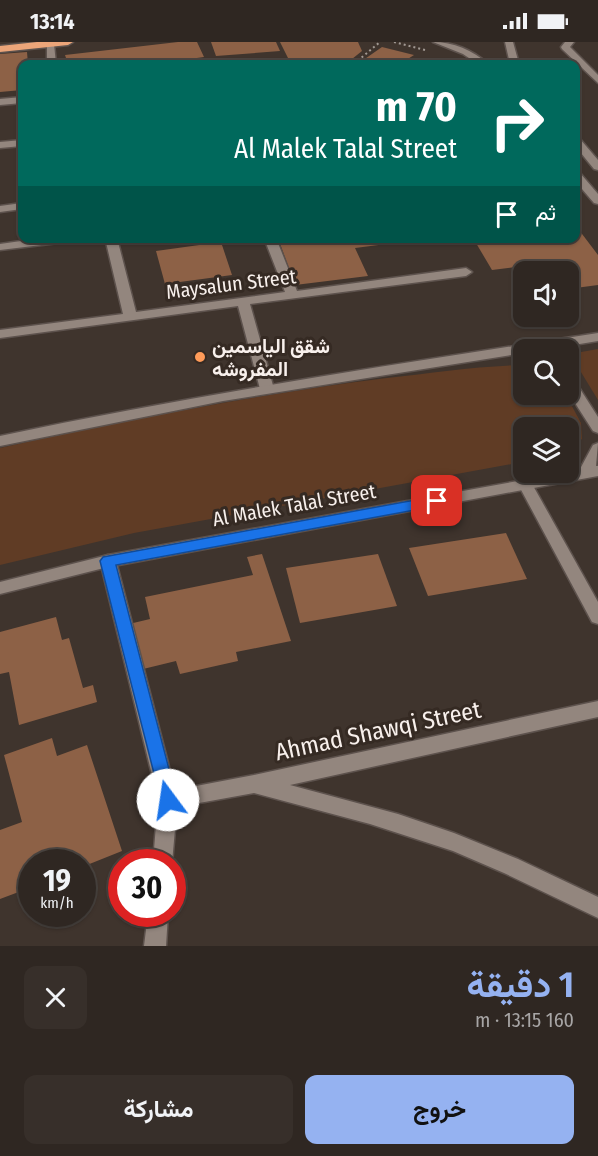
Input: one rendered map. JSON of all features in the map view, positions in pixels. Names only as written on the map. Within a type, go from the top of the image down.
[{"type":"highway","points":[[0,49],[68,42]]},
{"type":"street","points":[[437,42],[465,52],[477,60]]},
{"type":"street","points":[[509,42],[514,60]]},
{"type":"street","points":[[570,42],[565,47],[578,60]]},
{"type":"street","points":[[50,44],[52,60]]},
{"type":"street","points":[[580,62],[598,80]]},
{"type":"street","points":[[0,102],[18,100]]},
{"type":"street","points":[[0,145],[18,143]]},
{"type":"street","points":[[580,146],[598,167]]},
{"type":"street","points":[[580,180],[598,201]]},
{"type":"street","points":[[0,209],[18,207]]},
{"type":"street","points":[[0,247],[33,243]]},
{"type":"street","points":[[112,243],[130,315]]},
{"type":"street","points":[[272,243],[293,296]]},
{"type":"street","name":"Maysalun Street","points":[[0,334],[466,272]]},
{"type":"street","points":[[243,301],[267,389]]},
{"type":"street","points":[[579,340],[598,337]]},
{"type":"street","points":[[0,441],[85,422],[267,389],[513,352]]},
{"type":"street","points":[[579,398],[598,428]]},
{"type":"street","points":[[591,472],[598,448]]},
{"type":"street","name":"Al Malek Talal Street","points":[[0,588],[108,561],[526,486],[591,472]]},
{"type":"street","points":[[526,486],[598,617]]},
{"type":"street","points":[[108,561],[168,800],[164,849]]},
{"type":"street","name":"Ahmad Shawqi Street","points":[[168,800],[254,784],[598,709]]},
{"type":"street","points":[[254,784],[359,812],[438,837],[492,857],[598,908]]},
{"type":"street","points":[[155,946],[157,927]]},
{"type":"path","points":[[359,60],[380,42]]},
{"type":"shaded area","points":[[598,349],[598,400],[579,369],[579,352]]},
{"type":"shaded area","points":[[513,366],[513,405],[571,405],[578,417],[513,417],[513,464],[134,533],[0,565],[0,448],[241,400],[387,378]]},
{"type":"shaded area","points":[[579,419],[581,423],[582,439],[579,441]]},
{"type":"building","points":[[178,42],[197,42],[204,57],[182,60],[67,60],[65,55]]},
{"type":"building","points":[[211,42],[276,42],[280,51],[216,56]]},
{"type":"building","points":[[280,42],[358,42],[362,51],[351,60],[289,60]]},
{"type":"building","points":[[382,47],[414,55],[406,60],[363,60]]},
{"type":"building","points":[[27,52],[28,60],[18,60],[18,90],[0,92],[0,54]]},
{"type":"building","points":[[580,231],[598,255],[598,285],[579,288],[579,261],[513,261],[513,267],[492,270],[476,243],[580,243]]},
{"type":"building","points":[[221,243],[232,275],[165,284],[156,251]]},
{"type":"building","points":[[280,243],[394,243],[355,248],[368,276],[295,285]]},
{"type":"building","points":[[506,533],[527,579],[428,596],[409,548]]},
{"type":"building","points":[[262,554],[291,641],[236,652],[238,661],[180,674],[176,661],[139,670],[129,624],[150,619],[145,597],[253,575],[247,557]]},
{"type":"building","points":[[378,554],[397,606],[300,623],[286,568]]},
{"type":"building","points":[[56,617],[62,640],[69,638],[83,688],[93,685],[97,702],[19,725],[9,672],[0,674],[0,632]]},
{"type":"building","points":[[52,738],[57,756],[87,745],[121,849],[108,849],[108,857],[96,861],[96,849],[18,849],[18,892],[0,899],[0,830],[22,822],[4,755]]},
{"type":"place","name":"شقق الياسمين المفروشه","points":[[200,357]]},
{"type":"route","points":[[168,800],[108,561],[437,501]]}]
